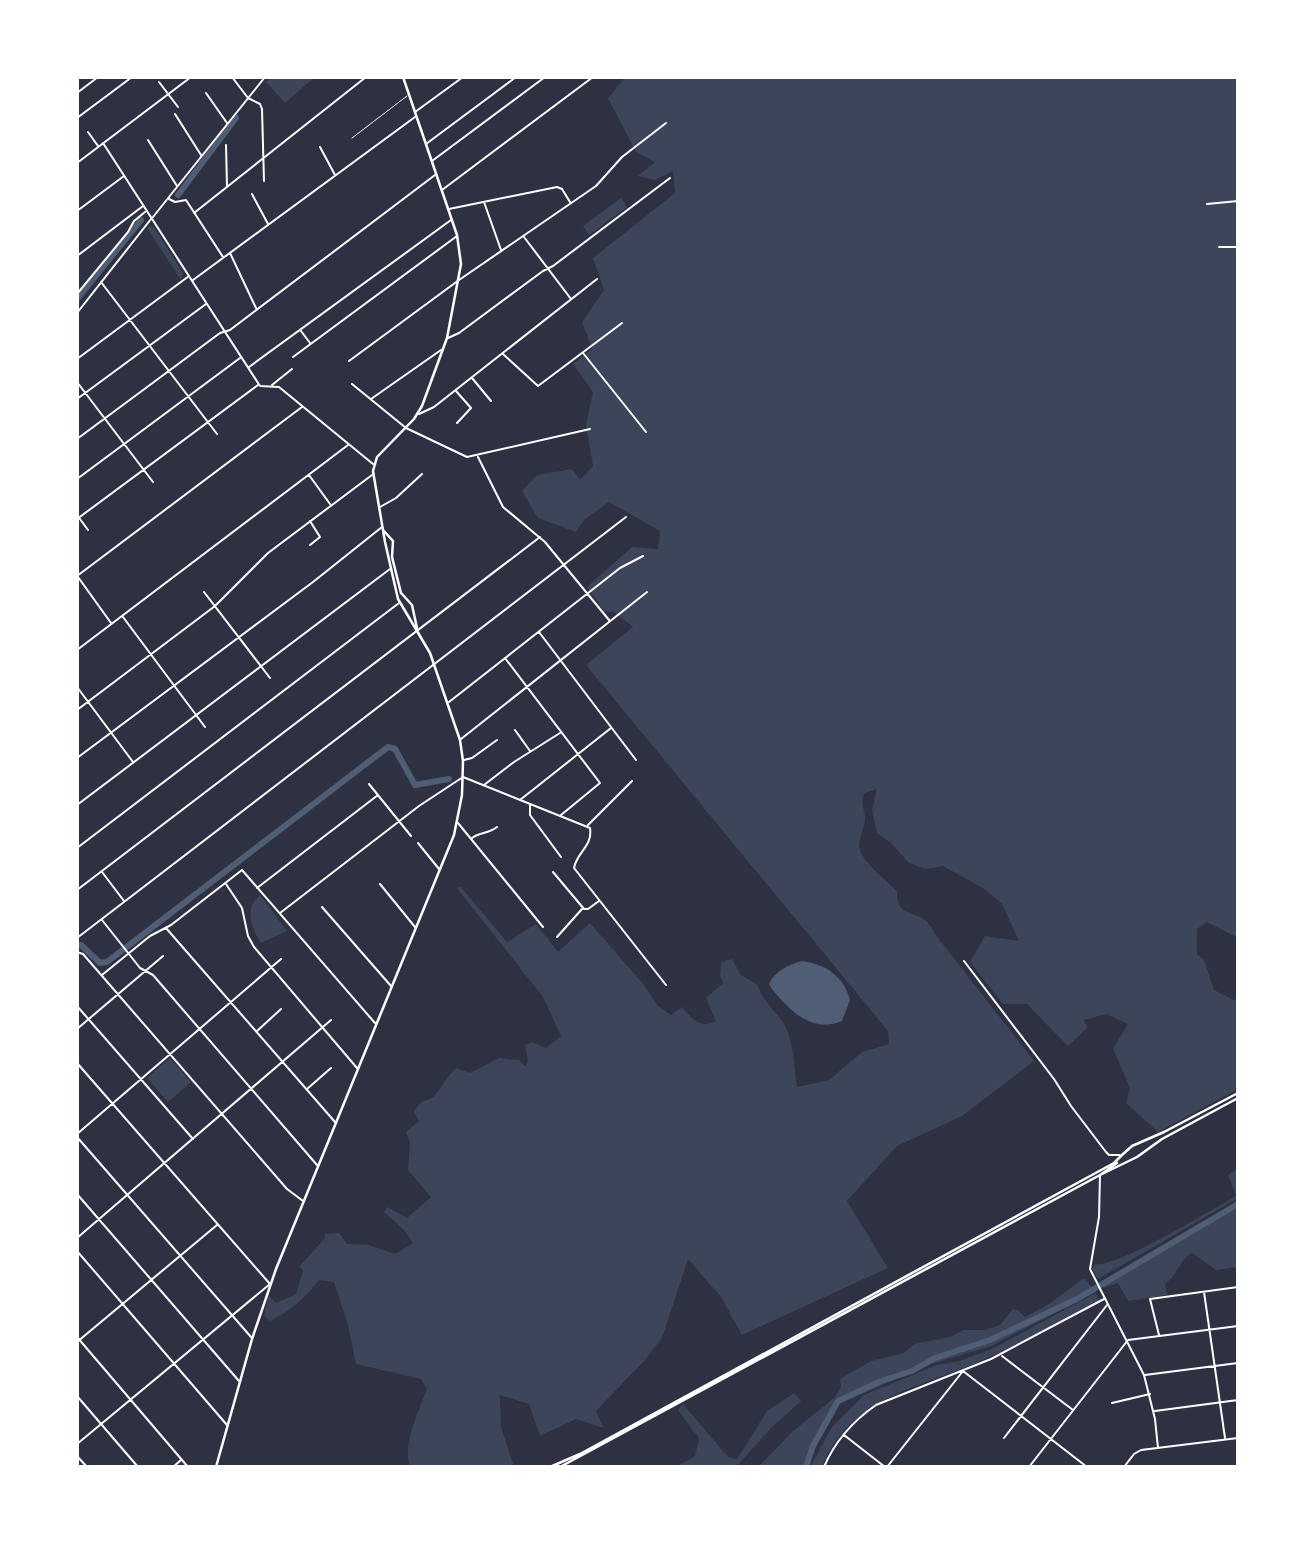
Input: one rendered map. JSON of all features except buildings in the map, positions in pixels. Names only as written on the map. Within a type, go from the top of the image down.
[{"type":"main road","points":[[216,1467],[270,1284],[458,823],[462,802],[463,761],[460,740],[434,664],[400,603],[385,542],[373,474],[373,464],[380,453],[418,414],[447,338],[461,258],[452,219],[402,77]]},
{"type":"main road","points":[[383,528],[392,539],[392,557],[401,593],[413,607],[418,631]]},
{"type":"main road","points":[[385,542],[392,539]]},
{"type":"main road","points":[[404,611],[413,607]]},
{"type":"main road","points":[[550,1467],[580,1454],[1114,1163],[1128,1148],[1238,1096]]},
{"type":"main road","points":[[560,1467],[1146,1151],[1238,1096]]},
{"type":"main road","points":[[1141,1142],[1146,1145],[1146,1151]]},
{"type":"main road","points":[[1122,1155],[1123,1159],[1128,1160]]},
{"type":"main road","points":[[1100,1175],[1117,1163],[1122,1155]]},
{"type":"street","points":[[77,93],[98,77]]},
{"type":"street","points":[[77,118],[132,77]]},
{"type":"street","points":[[77,163],[191,77]]},
{"type":"street","points":[[232,77],[248,98],[260,104],[262,109],[264,181]]},
{"type":"street","points":[[77,313],[265,77]]},
{"type":"street","points":[[194,213],[366,77]]},
{"type":"street","points":[[193,280],[335,176],[462,77]]},
{"type":"street","points":[[426,144],[516,77]]},
{"type":"street","points":[[431,161],[545,77]]},
{"type":"street","points":[[441,190],[593,77]]},
{"type":"street","points":[[159,82],[178,107]]},
{"type":"street","points":[[206,93],[227,124]]},
{"type":"street","points":[[175,114],[202,156]]},
{"type":"street","points":[[349,361],[459,280],[600,183],[622,157],[666,123]]},
{"type":"street","points":[[88,132],[98,147]]},
{"type":"street","points":[[148,140],[177,187]]},
{"type":"street","points":[[103,143],[259,385],[264,388],[279,387],[373,464]]},
{"type":"street","points":[[226,145],[228,187]]},
{"type":"street","points":[[320,147],[335,176]]},
{"type":"street","points":[[77,439],[436,175]]},
{"type":"street","points":[[77,211],[125,176]]},
{"type":"street","points":[[447,338],[456,335],[670,178]]},
{"type":"street","points":[[448,209],[557,187],[571,203]]},
{"type":"street","points":[[252,194],[269,225]]},
{"type":"street","points":[[168,198],[175,202],[186,200],[224,257]]},
{"type":"street","points":[[1207,204],[1237,201],[1238,211]]},
{"type":"street","points":[[484,202],[501,251]]},
{"type":"street","points":[[77,256],[144,206]]},
{"type":"street","points":[[77,294],[134,221],[147,211]]},
{"type":"street","points":[[248,368],[452,219]]},
{"type":"street","points":[[293,357],[457,235]]},
{"type":"street","points":[[523,236],[571,299]]},
{"type":"street","points":[[1219,247],[1238,247]]},
{"type":"street","points":[[230,253],[257,309]]},
{"type":"street","points":[[77,359],[190,276]]},
{"type":"street","points":[[418,414],[431,410],[597,279]]},
{"type":"street","points":[[101,282],[217,434]]},
{"type":"street","points":[[77,399],[207,303]]},
{"type":"street","points":[[503,353],[538,386],[622,323]]},
{"type":"street","points":[[300,330],[311,344]]},
{"type":"street","points":[[371,400],[444,347]]},
{"type":"street","points":[[582,353],[646,432]]},
{"type":"street","points":[[77,479],[241,357]]},
{"type":"street","points":[[272,386],[292,369]]},
{"type":"street","points":[[472,378],[491,401]]},
{"type":"street","points":[[77,382],[153,482]]},
{"type":"street","points":[[352,384],[406,428],[467,457],[590,429]]},
{"type":"street","points":[[88,530],[78,517],[259,385]]},
{"type":"street","points":[[456,390],[471,408],[457,423]]},
{"type":"street","points":[[112,624],[77,576],[302,407]]},
{"type":"street","points":[[77,650],[349,444]]},
{"type":"street","points":[[477,456],[500,504],[540,537],[610,621]]},
{"type":"street","points":[[77,710],[215,606],[268,553],[373,474]]},
{"type":"street","points":[[379,507],[396,498],[422,474]]},
{"type":"street","points":[[309,475],[331,505]]},
{"type":"street","points":[[77,938],[626,517]]},
{"type":"street","points":[[310,521],[320,537],[310,545]]},
{"type":"street","points":[[77,758],[383,528]]},
{"type":"street","points":[[77,890],[540,537]]},
{"type":"street","points":[[449,702],[623,566],[643,556]]},
{"type":"street","points":[[77,805],[391,568]]},
{"type":"street","points":[[204,592],[270,678]]},
{"type":"street","points":[[460,740],[648,592]]},
{"type":"street","points":[[77,848],[400,603]]},
{"type":"street","points":[[122,616],[205,727]]},
{"type":"street","points":[[539,632],[636,760]]},
{"type":"street","points":[[505,658],[600,783],[560,816]]},
{"type":"street","points":[[77,687],[133,763]]},
{"type":"street","points":[[520,800],[611,728]]},
{"type":"street","points":[[515,730],[530,752]]},
{"type":"street","points":[[483,785],[562,733]]},
{"type":"street","points":[[463,761],[472,758],[497,740]]},
{"type":"street","points":[[279,913],[463,777],[590,828],[590,841],[578,856],[575,868],[666,985]]},
{"type":"street","points":[[587,827],[632,781]]},
{"type":"street","points":[[369,784],[411,836]]},
{"type":"street","points":[[257,888],[379,795]]},
{"type":"street","points":[[530,804],[530,816],[561,857]]},
{"type":"street","points":[[458,823],[543,927]]},
{"type":"street","points":[[471,838],[497,827]]},
{"type":"street","points":[[418,843],[439,869]]},
{"type":"street","points":[[102,975],[126,950],[166,928],[242,870],[376,1024]]},
{"type":"street","points":[[101,871],[125,902]]},
{"type":"street","points":[[553,872],[583,908],[588,909],[600,900]]},
{"type":"street","points":[[225,884],[242,908],[251,942],[358,1069]]},
{"type":"street","points":[[380,884],[415,928]]},
{"type":"street","points":[[322,907],[391,987]]},
{"type":"street","points":[[557,937],[583,908]]},
{"type":"street","points":[[102,919],[126,950],[145,971],[153,975],[318,1166]]},
{"type":"street","points":[[166,928],[335,1122]]},
{"type":"street","points":[[78,952],[102,975],[287,1189],[303,1201]]},
{"type":"street","points":[[77,1030],[163,956]]},
{"type":"street","points":[[252,1339],[77,1135],[281,959]]},
{"type":"street","points":[[964,961],[1054,1079],[1105,1152],[1109,1155],[1122,1155]]},
{"type":"street","points":[[77,1006],[193,1139]]},
{"type":"street","points":[[256,1032],[281,1009]]},
{"type":"street","points":[[77,1238],[331,1020]]},
{"type":"street","points":[[77,1063],[270,1284],[77,1444]]},
{"type":"street","points":[[307,1090],[331,1068]]},
{"type":"street","points":[[1100,1175],[1099,1217],[1090,1263],[1094,1279],[1144,1375],[1154,1411],[1158,1448]]},
{"type":"street","points":[[77,1194],[240,1382]]},
{"type":"street","points":[[188,1467],[78,1340],[218,1224]]},
{"type":"street","points":[[77,1251],[227,1426]]},
{"type":"street","points":[[1159,1336],[1150,1299],[1238,1287]]},
{"type":"street","points":[[1204,1292],[1225,1439]]},
{"type":"street","points":[[825,1467],[843,1434],[861,1416],[884,1401],[1000,1354],[1105,1299]]},
{"type":"street","points":[[1004,1438],[1108,1304]]},
{"type":"street","points":[[1029,1467],[1128,1340],[1238,1325]]},
{"type":"street","points":[[1000,1354],[1073,1410]]},
{"type":"street","points":[[1144,1375],[1238,1363]]},
{"type":"street","points":[[963,1371],[1087,1467]]},
{"type":"street","points":[[843,1434],[886,1467],[963,1371]]},
{"type":"street","points":[[1112,1404],[1150,1394]]},
{"type":"street","points":[[77,1396],[138,1467]]},
{"type":"street","points":[[1154,1411],[1238,1400]]},
{"type":"street","points":[[1124,1467],[1136,1452],[1238,1438]]},
{"type":"street","points":[[77,1455],[87,1467]]},
{"type":"street","points":[[173,1467],[182,1459]]},
{"type":"street","points":[[1077,1467],[1080,1462]]},
{"type":"lane","points":[[352,138],[408,95]]},
{"type":"shaded area","points":[[271,77],[315,77],[285,103],[266,82]]},
{"type":"shaded area","points":[[620,77],[1238,77],[1238,938],[1207,922],[1197,929],[1197,954],[1204,960],[1214,990],[1238,1002],[1238,1089],[1158,1132],[1126,1103],[1130,1088],[1113,1049],[1128,1024],[1106,1014],[1084,1020],[1087,1028],[1068,1046],[1027,1004],[1003,1004],[970,962],[985,936],[1019,941],[1002,904],[986,890],[943,866],[926,869],[909,863],[891,843],[877,833],[872,810],[877,789],[864,793],[865,821],[859,844],[863,856],[897,891],[903,910],[929,924],[1034,1061],[962,1116],[897,1146],[847,1201],[888,1268],[742,1335],[721,1297],[688,1259],[662,1338],[645,1360],[596,1411],[604,1428],[576,1419],[540,1436],[529,1404],[500,1395],[501,1427],[514,1467],[410,1467],[410,1438],[427,1389],[421,1379],[356,1364],[348,1325],[334,1282],[319,1280],[285,1313],[270,1321],[264,1316],[269,1295],[276,1303],[296,1294],[303,1271],[300,1266],[325,1238],[324,1234],[339,1233],[347,1244],[368,1245],[395,1254],[413,1243],[404,1230],[384,1212],[387,1207],[407,1218],[431,1197],[408,1170],[410,1142],[406,1132],[419,1121],[414,1112],[417,1107],[435,1095],[456,1068],[470,1073],[499,1058],[519,1060],[525,1066],[528,1061],[525,1045],[532,1042],[546,1048],[561,1036],[543,997],[457,888],[460,886],[507,942],[536,924],[558,952],[590,923],[645,986],[657,1005],[671,1015],[682,1007],[701,1023],[716,1021],[706,998],[723,983],[720,976],[721,962],[732,959],[741,975],[758,985],[765,1000],[787,1029],[797,1087],[829,1080],[862,1052],[889,1044],[888,1031],[586,665],[633,627],[614,612],[604,611],[587,587],[632,547],[658,549],[660,531],[609,502],[584,520],[576,532],[538,518],[522,491],[537,475],[572,469],[580,480],[593,466],[586,425],[593,392],[573,364],[592,349],[582,322],[604,290],[593,258],[675,193],[673,171],[655,180],[638,176],[655,162],[636,152],[608,98],[623,80]]},
{"type":"shaded area","points":[[621,198],[627,207],[589,235],[583,226]]},
{"type":"shaded area","points":[[151,226],[183,273],[181,280],[147,228]]},
{"type":"shaded area","points":[[260,895],[287,931],[261,943],[251,918],[252,905]]},
{"type":"shaded area","points":[[802,961],[826,968],[843,984],[850,1000],[842,1021],[821,1024],[802,1018],[772,989],[769,984],[778,972]]},
{"type":"shaded area","points":[[170,1058],[191,1082],[168,1102],[147,1078]]},
{"type":"shaded area","points":[[1238,1168],[1238,1198],[1098,1279],[1092,1269],[1095,1264],[1106,1263],[1142,1248],[1236,1196],[1228,1175]]},
{"type":"shaded area","points":[[1238,1207],[1238,1267],[1216,1270],[1192,1253],[1165,1284],[1167,1295],[1128,1301],[1118,1283],[1104,1288],[1102,1284]]},
{"type":"shaded area","points":[[1084,1278],[1096,1292],[991,1346],[931,1364],[841,1403],[815,1447],[808,1467],[758,1467],[793,1431],[835,1397],[841,1387],[840,1379],[871,1361],[904,1353],[914,1344],[950,1337],[963,1330],[986,1330],[1000,1325],[1013,1309],[1025,1317],[1049,1304]]},
{"type":"shaded area","points":[[1096,1293],[1099,1300],[1028,1338],[985,1359],[913,1387],[870,1409],[851,1424],[835,1443],[822,1467],[810,1467],[832,1427],[864,1395],[937,1365],[959,1361],[992,1349]]},
{"type":"shaded area","points":[[794,1393],[801,1401],[771,1428],[736,1467],[676,1467],[695,1456],[699,1438],[678,1410],[683,1404],[728,1457],[737,1459],[767,1411]]},
{"type":"waterway","points":[[178,195],[236,118]]},
{"type":"waterway","points":[[77,299],[141,220]]},
{"type":"waterway","points":[[77,946],[81,945],[100,963],[107,962],[388,747],[395,749],[415,785],[449,779]]},
{"type":"waterway","points":[[806,1467],[813,1446],[838,1401],[881,1381],[912,1371],[935,1358],[990,1340],[1077,1299],[1238,1204]]}]
